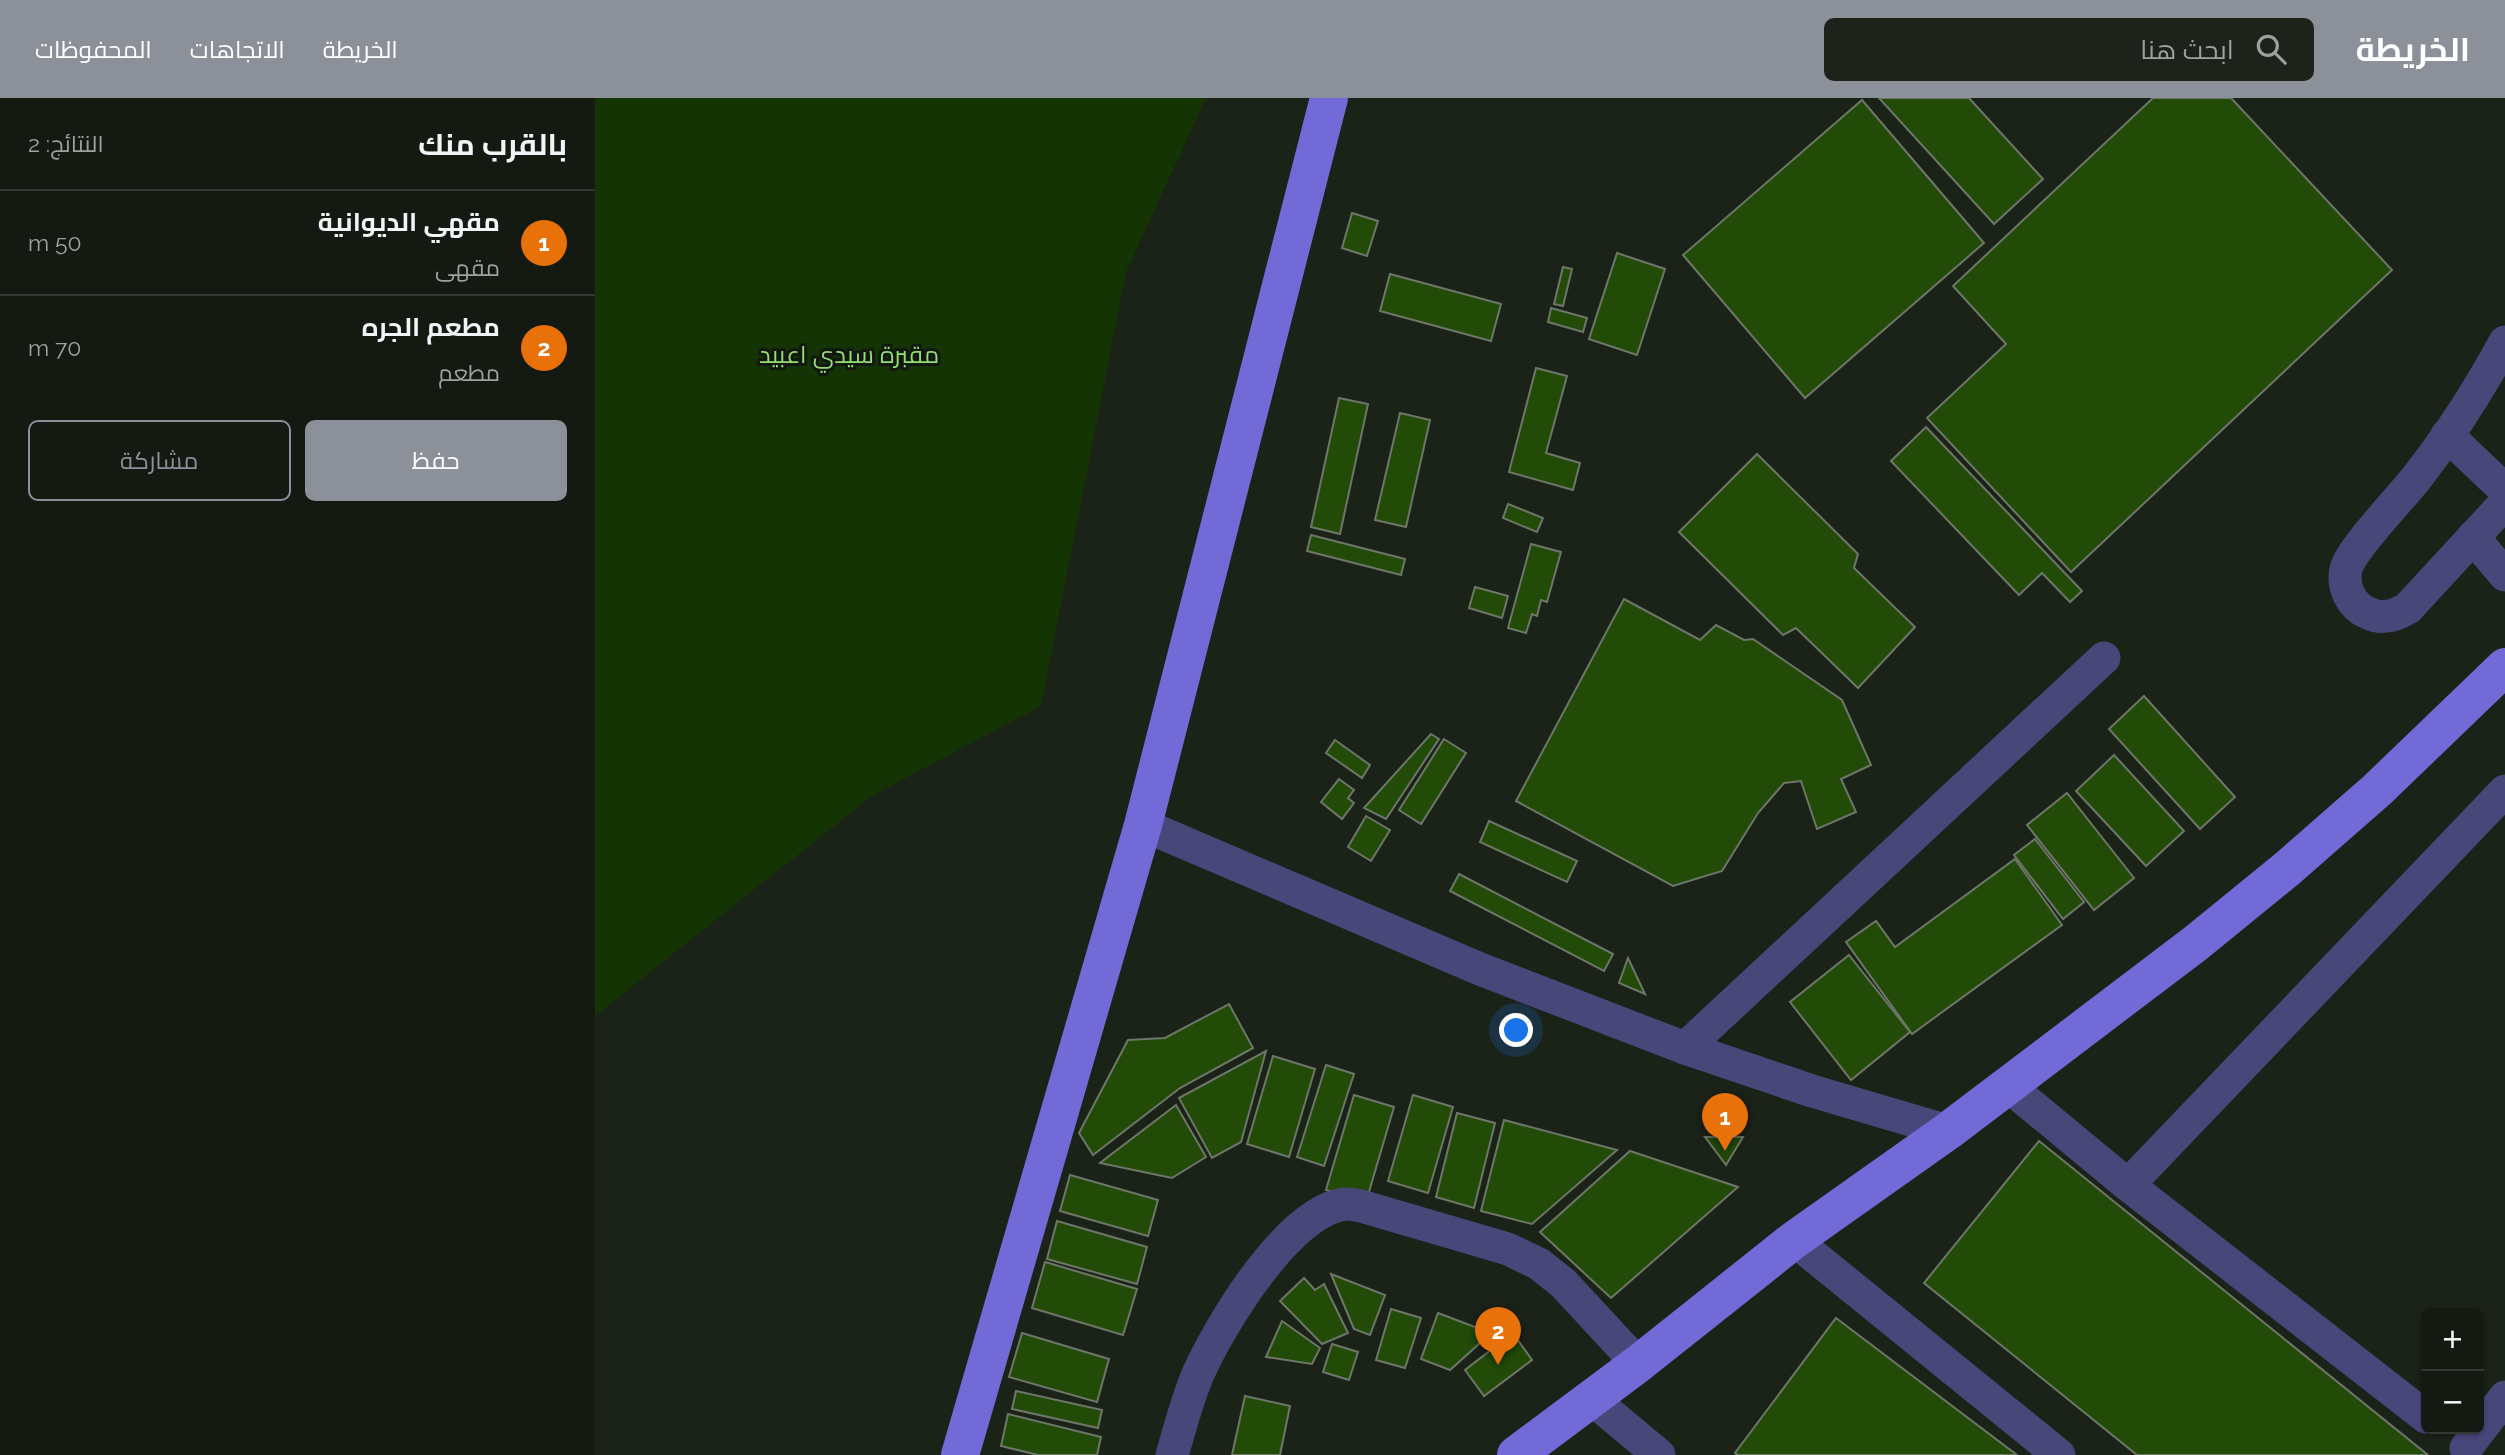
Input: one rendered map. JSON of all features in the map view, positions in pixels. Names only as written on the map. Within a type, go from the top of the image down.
[{"type":"main road","points":[[960,1455],[1143,825],[1329,98]]},
{"type":"main road","points":[[1516,1455],[1638,1364],[1794,1240],[1948,1131],[2124,999],[2288,868],[2377,790],[2505,667]]},
{"type":"street","points":[[2505,342],[2420,474],[2350,558],[2345,581],[2347,593],[2353,603],[2374,616],[2397,615],[2408,608],[2505,503]]},
{"type":"street","points":[[2447,435],[2505,490]]},
{"type":"street","points":[[2473,537],[2505,575]]},
{"type":"street","points":[[1685,1048],[2104,658]]},
{"type":"street","points":[[2128,1185],[2505,791]]},
{"type":"street","points":[[1143,825],[1480,969],[1685,1048],[1812,1091],[1948,1131]]},
{"type":"street","points":[[2007,1085],[2128,1185],[2421,1413]]},
{"type":"street","points":[[1172,1455],[1198,1374],[1234,1307],[1258,1274],[1300,1227],[1320,1214],[1347,1204],[1524,1255],[1563,1283],[1638,1364]]},
{"type":"street","points":[[1794,1240],[2059,1455]]},
{"type":"street","points":[[2461,1444],[2505,1397]]},
{"type":"street","points":[[1592,1399],[1659,1455]]},
{"type":"green space","name":"مقبرة سيدي اعبيد","points":[[595,98],[1206,98],[1126,272],[1041,706],[872,796],[595,1016]]},
{"type":"building","points":[[1879,98],[1969,98],[2043,179],[1994,224]]},
{"type":"building","points":[[2153,98],[2231,98],[2392,270],[2071,572],[1927,418],[2006,344],[1953,286]]},
{"type":"building","points":[[1862,100],[1984,243],[1805,398],[1683,255]]},
{"type":"building","points":[[1352,213],[1378,221],[1367,256],[1342,248]]},
{"type":"building","points":[[1617,253],[1665,269],[1637,355],[1589,339]]},
{"type":"building","points":[[1563,267],[1572,269],[1563,306],[1554,304]]},
{"type":"building","points":[[1390,274],[1501,304],[1491,341],[1380,311]]},
{"type":"building","points":[[1551,308],[1587,318],[1583,332],[1548,322]]},
{"type":"building","points":[[1536,368],[1567,376],[1546,453],[1580,463],[1573,490],[1509,472]]},
{"type":"building","points":[[1339,398],[1368,404],[1340,534],[1311,527]]},
{"type":"building","points":[[1400,413],[1430,420],[1406,527],[1375,520]]},
{"type":"building","points":[[1926,427],[2082,591],[2070,602],[2042,573],[2019,595],[1891,461]]},
{"type":"building","points":[[1757,454],[1858,554],[1854,568],[1915,627],[1858,688],[1796,628],[1783,635],[1679,532]]},
{"type":"building","points":[[1508,504],[1543,518],[1537,532],[1503,518]]},
{"type":"building","points":[[1311,535],[1405,559],[1401,575],[1307,551]]},
{"type":"building","points":[[1531,544],[1561,552],[1547,602],[1541,600],[1537,616],[1532,614],[1526,633],[1508,628]]},
{"type":"building","points":[[1475,587],[1508,596],[1502,618],[1469,608]]},
{"type":"building","points":[[1624,599],[1700,640],[1716,625],[1744,640],[1753,639],[1842,700],[1871,765],[1841,779],[1856,812],[1817,829],[1801,781],[1784,783],[1758,813],[1722,871],[1673,886],[1516,801]]},
{"type":"building","points":[[2144,696],[2235,797],[2200,829],[2109,729]]},
{"type":"building","points":[[1431,734],[1439,739],[1386,819],[1364,808]]},
{"type":"building","points":[[1444,739],[1466,753],[1421,824],[1399,810]]},
{"type":"building","points":[[1335,740],[1370,765],[1362,778],[1326,753]]},
{"type":"building","points":[[2114,755],[2184,831],[2146,866],[2076,791]]},
{"type":"building","points":[[1339,779],[1354,790],[1348,798],[1354,803],[1342,819],[1321,802]]},
{"type":"building","points":[[2067,793],[2134,878],[2094,910],[2027,825]]},
{"type":"building","points":[[1366,816],[1390,830],[1371,861],[1348,847]]},
{"type":"building","points":[[1489,821],[1577,861],[1567,882],[1480,842]]},
{"type":"building","points":[[2035,839],[2084,902],[2063,919],[2014,855]]},
{"type":"building","points":[[2015,859],[2062,925],[1912,1034],[1846,942],[1876,921],[1895,947]]},
{"type":"building","points":[[1459,874],[1613,954],[1604,971],[1450,891]]},
{"type":"building","points":[[1849,955],[1910,1032],[1851,1080],[1790,1002]]},
{"type":"building","points":[[1628,958],[1645,994],[1619,983]]},
{"type":"building","points":[[1229,1004],[1253,1048],[1180,1088],[1093,1155],[1079,1133],[1128,1040],[1165,1038]]},
{"type":"building","points":[[1266,1051],[1241,1142],[1212,1158],[1179,1098]]},
{"type":"building","points":[[1273,1056],[1315,1069],[1289,1157],[1247,1144]]},
{"type":"building","points":[[1326,1065],[1354,1074],[1324,1166],[1297,1157]]},
{"type":"building","points":[[1354,1095],[1394,1107],[1366,1202],[1326,1190]]},
{"type":"building","points":[[1413,1095],[1453,1107],[1428,1193],[1388,1181]]},
{"type":"building","points":[[1176,1105],[1206,1157],[1172,1178],[1100,1163]]},
{"type":"building","points":[[1457,1113],[1495,1123],[1474,1208],[1436,1197]]},
{"type":"building","points":[[1504,1120],[1617,1150],[1532,1224],[1481,1211]]},
{"type":"building","points":[[1705,1137],[1743,1137],[1726,1165]]},
{"type":"building","points":[[2039,1141],[2428,1455],[2137,1455],[1924,1283]]},
{"type":"building","points":[[1630,1151],[1738,1187],[1611,1298],[1540,1232]]},
{"type":"building","points":[[1070,1175],[1158,1200],[1148,1236],[1060,1211]]},
{"type":"building","points":[[1057,1221],[1147,1247],[1137,1284],[1047,1259]]},
{"type":"building","points":[[1045,1262],[1137,1289],[1123,1335],[1032,1308]]},
{"type":"building","points":[[1331,1274],[1385,1295],[1370,1335],[1354,1329]]},
{"type":"building","points":[[1304,1278],[1315,1290],[1324,1284],[1348,1333],[1322,1344],[1280,1301]]},
{"type":"building","points":[[1391,1309],[1421,1318],[1405,1368],[1376,1360]]},
{"type":"building","points":[[1438,1313],[1491,1333],[1450,1370],[1421,1359]]},
{"type":"building","points":[[1836,1318],[2017,1455],[1735,1453]]},
{"type":"building","points":[[1282,1321],[1320,1348],[1312,1364],[1266,1357]]},
{"type":"building","points":[[1022,1333],[1109,1359],[1097,1402],[1009,1377]]},
{"type":"building","points":[[1513,1333],[1532,1360],[1484,1396],[1465,1370]]},
{"type":"building","points":[[1332,1344],[1358,1352],[1349,1380],[1323,1372]]},
{"type":"building","points":[[1016,1391],[1102,1410],[1098,1428],[1012,1409]]},
{"type":"building","points":[[1245,1396],[1290,1406],[1280,1455],[1232,1455]]},
{"type":"building","points":[[1008,1414],[1101,1437],[1097,1455],[1038,1455],[1001,1446]]},
{"type":"place","name":"مقهي الديوانية","points":[[1725,1151]]},
{"type":"place","name":"مطعم الجره","points":[[1498,1365]]}]
